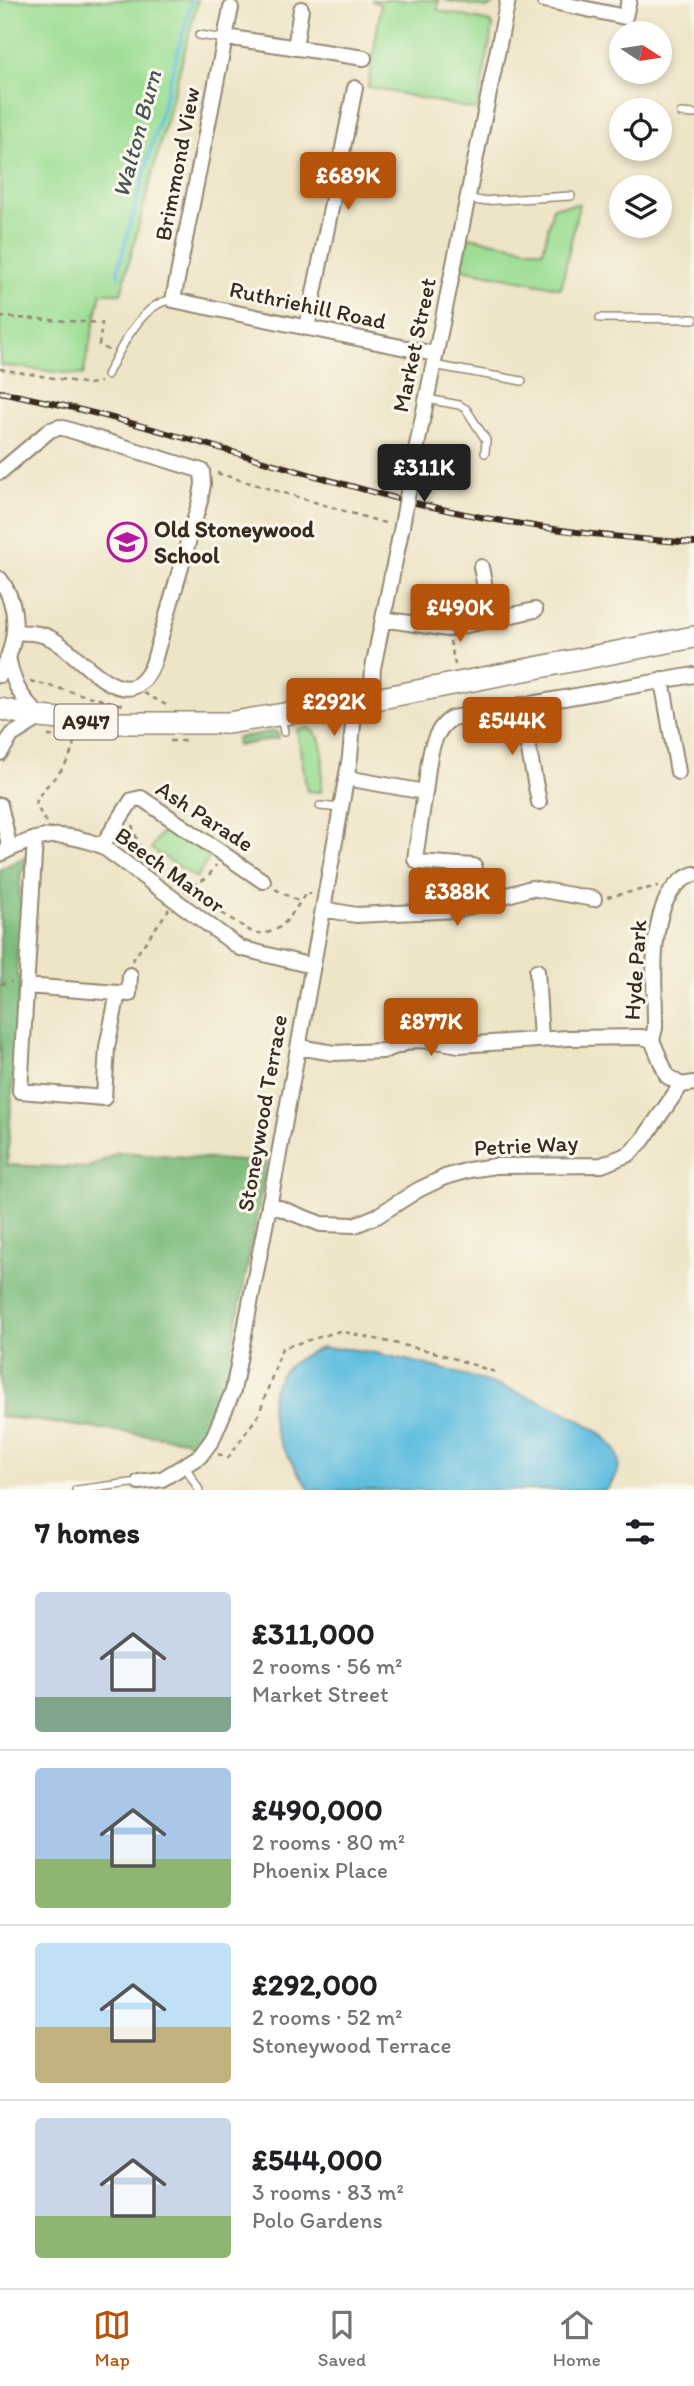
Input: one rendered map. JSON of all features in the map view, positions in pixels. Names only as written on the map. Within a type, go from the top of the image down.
[{"type":"main road","name":"A947","points":[[0,709],[40,726],[235,722],[282,724],[363,702],[694,637]]},
{"type":"street","name":"Market Street","points":[[363,702],[373,668],[508,0]]},
{"type":"street","points":[[544,0],[625,17],[629,0]]},
{"type":"street","name":"Brimmond View","points":[[173,300],[231,8]]},
{"type":"street","points":[[295,48],[302,9]]},
{"type":"street","points":[[225,38],[364,58]]},
{"type":"street","points":[[307,328],[355,89]]},
{"type":"street","name":"Ruthriehill Road","points":[[173,300],[307,328],[434,360]]},
{"type":"street","points":[[0,472],[50,430],[60,427],[202,471],[200,501],[153,664],[142,681],[120,687],[102,680],[50,637],[14,632]]},
{"type":"street","points":[[481,567],[491,619]]},
{"type":"street","points":[[0,579],[10,593],[14,606],[14,632],[6,675],[40,726],[12,735],[0,753]]},
{"type":"street","points":[[383,618],[448,629],[535,610]]},
{"type":"street","points":[[474,866],[418,862],[415,859],[433,744],[441,725],[452,718],[694,676]]},
{"type":"street","points":[[662,680],[678,772]]},
{"type":"street","name":"Stoneywood Terrace","points":[[139,1482],[162,1479],[186,1466],[205,1450],[224,1416],[233,1391],[270,1204],[346,778],[363,702]]},
{"type":"street","points":[[520,705],[539,802]]},
{"type":"street","points":[[346,778],[425,792]]},
{"type":"street","name":"Ash Parade","points":[[102,846],[132,800],[141,798],[263,881]]},
{"type":"street","points":[[0,805],[5,851]]},
{"type":"street","points":[[43,837],[26,986],[20,1091],[104,1098],[107,1047],[118,993]]},
{"type":"street","name":"Beech Manor","points":[[5,851],[43,837],[78,837],[102,846],[180,895],[240,948],[312,966]]},
{"type":"street","name":"Hyde Park","points":[[652,1040],[655,1028],[656,925],[668,895],[688,878]]},
{"type":"street","points":[[324,903],[356,915],[458,910],[531,888],[594,899]]},
{"type":"street","points":[[537,971],[541,1040]]},
{"type":"street","points":[[26,986],[129,995],[131,975]]},
{"type":"street","points":[[298,1047],[334,1053],[383,1051],[414,1040],[459,1045],[642,1037],[652,1040],[667,1076],[688,1084]]},
{"type":"street","name":"Petrie Way","points":[[270,1204],[321,1224],[355,1225],[377,1216],[436,1181],[470,1170],[495,1166],[602,1165],[629,1154],[688,1084]]},
{"type":"lane","points":[[200,35],[225,38]]},
{"type":"lane","points":[[681,113],[694,114]]},
{"type":"lane","points":[[468,198],[480,201],[572,196]]},
{"type":"lane","points":[[107,375],[145,314],[164,300],[173,300]]},
{"type":"lane","points":[[600,318],[694,319]]},
{"type":"lane","points":[[434,360],[522,381]]},
{"type":"lane","points":[[426,398],[459,405],[466,410],[486,440],[485,453]]},
{"type":"lane","points":[[320,806],[341,808]]},
{"type":"lane","points":[[186,1466],[199,1490]]},
{"type":"lane","points":[[76,1490],[139,1482]]},
{"type":"path","points":[[0,317],[102,323],[99,345],[117,355]]},
{"type":"path","points":[[0,369],[89,384],[99,383],[107,375]]},
{"type":"path","points":[[202,471],[401,527]]},
{"type":"path","points":[[448,629],[458,682]]},
{"type":"path","points":[[6,675],[93,699]]},
{"type":"path","points":[[133,685],[167,706]]},
{"type":"path","points":[[40,726],[75,738],[72,755],[66,767],[37,799],[36,805],[46,822],[43,837]]},
{"type":"path","points":[[121,817],[132,826],[141,851],[171,869],[170,879],[180,895],[252,932],[272,933],[285,924],[306,893],[324,903]]},
{"type":"path","points":[[131,975],[131,963],[180,895],[208,877],[217,862],[223,867],[229,858]]},
{"type":"path","points":[[594,899],[688,878]]},
{"type":"path","points":[[263,881],[300,902]]},
{"type":"path","points":[[205,1450],[228,1458],[260,1414],[282,1348],[340,1331],[434,1352],[495,1372]]},
{"type":"green space","points":[[0,0],[198,0],[121,293],[101,293],[83,375],[0,365]]},
{"type":"green space","points":[[371,0],[439,0],[437,10],[490,22],[493,26],[477,110],[368,87],[381,5]]},
{"type":"green space","points":[[444,0],[499,0],[487,8]]},
{"type":"green space","points":[[579,204],[561,288],[462,269],[468,237],[543,251],[553,207]]},
{"type":"green space","points":[[308,728],[315,733],[322,747],[321,792],[307,791],[297,730]]},
{"type":"green space","points":[[273,731],[278,733],[279,738],[237,746],[236,738]]},
{"type":"green space","points":[[165,827],[210,857],[196,878],[151,849]]},
{"type":"green space","points":[[26,857],[26,866],[21,872],[19,899],[24,903],[22,943],[17,947],[17,975],[20,979],[7,1165],[87,1168],[119,1152],[267,1163],[223,1394],[192,1447],[185,1440],[0,1416],[0,869]]},
{"type":"water","points":[[322,1348],[349,1349],[411,1361],[454,1372],[544,1403],[582,1421],[608,1441],[619,1461],[617,1473],[606,1490],[310,1490],[279,1440],[271,1403],[273,1390],[285,1369]]},
{"type":"waterway","name":"Walton Burn","points":[[119,277],[118,269],[192,0]]},
{"type":"railway","points":[[0,392],[100,415],[432,507],[543,528],[694,543]]},
{"type":"place","name":"Old Stoneywood School","points":[[127,542]]}]
